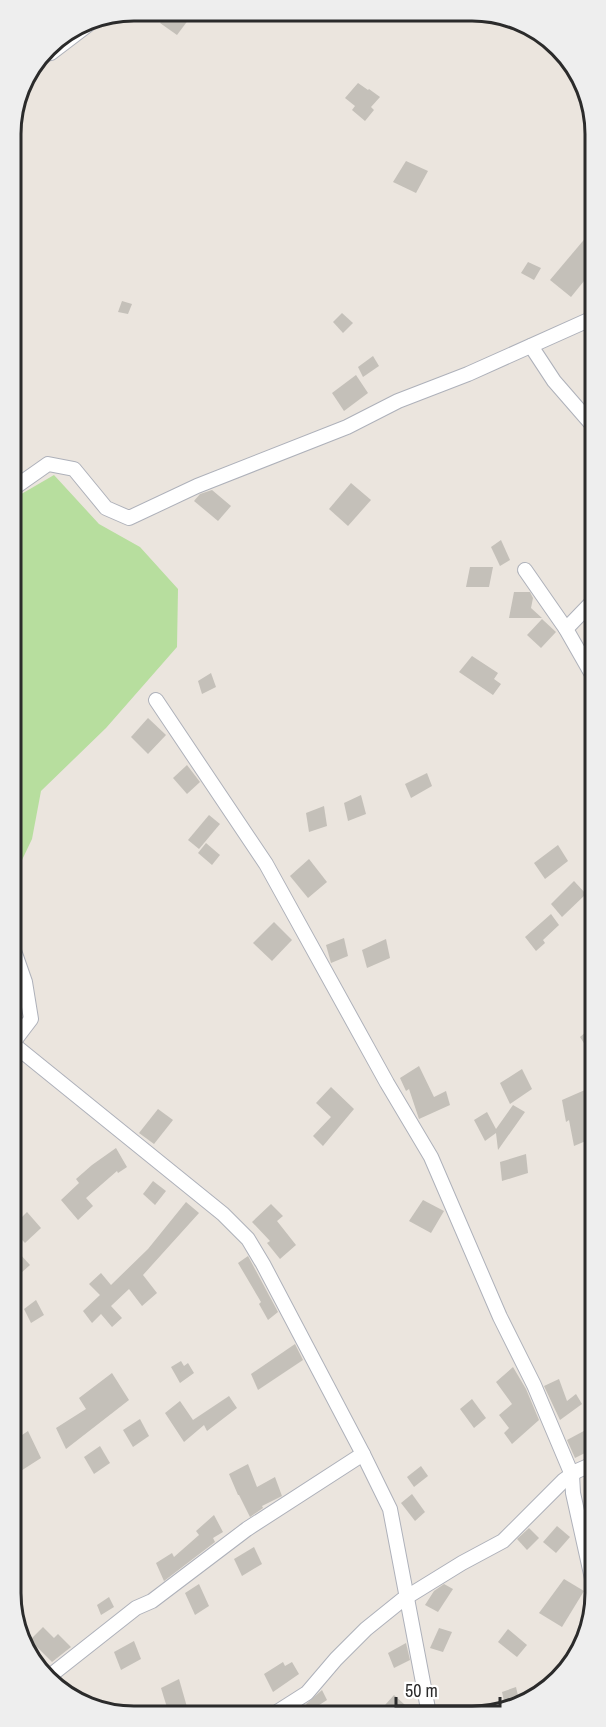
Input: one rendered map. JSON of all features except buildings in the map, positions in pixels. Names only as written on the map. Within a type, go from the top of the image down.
[{"type":"street","points":[[21,483],[48,464],[74,469],[106,508],[129,518],[197,486],[347,427],[398,401],[468,374],[585,322]]},
{"type":"street","points":[[531,346],[554,381],[585,417]]},
{"type":"street","points":[[525,570],[566,629],[585,662]]},
{"type":"street","points":[[566,629],[585,609]]},
{"type":"street","points":[[156,700],[266,864],[387,1083],[431,1157],[572,1475],[573,1493],[585,1548]]},
{"type":"street","points":[[21,971],[31,1019],[21,1033]]},
{"type":"street","points":[[21,1050],[224,1214],[248,1239],[286,1306],[390,1509],[427,1706]]},
{"type":"street","points":[[54,1673],[136,1608],[152,1601],[248,1529],[363,1454]]},
{"type":"street","points":[[287,1706],[307,1693],[366,1629],[407,1597],[503,1541],[572,1475],[585,1468]]},
{"type":"green space","points":[[54,475],[99,524],[140,547],[178,589],[177,647],[106,728],[41,791],[32,839],[21,862],[21,494]]}]
